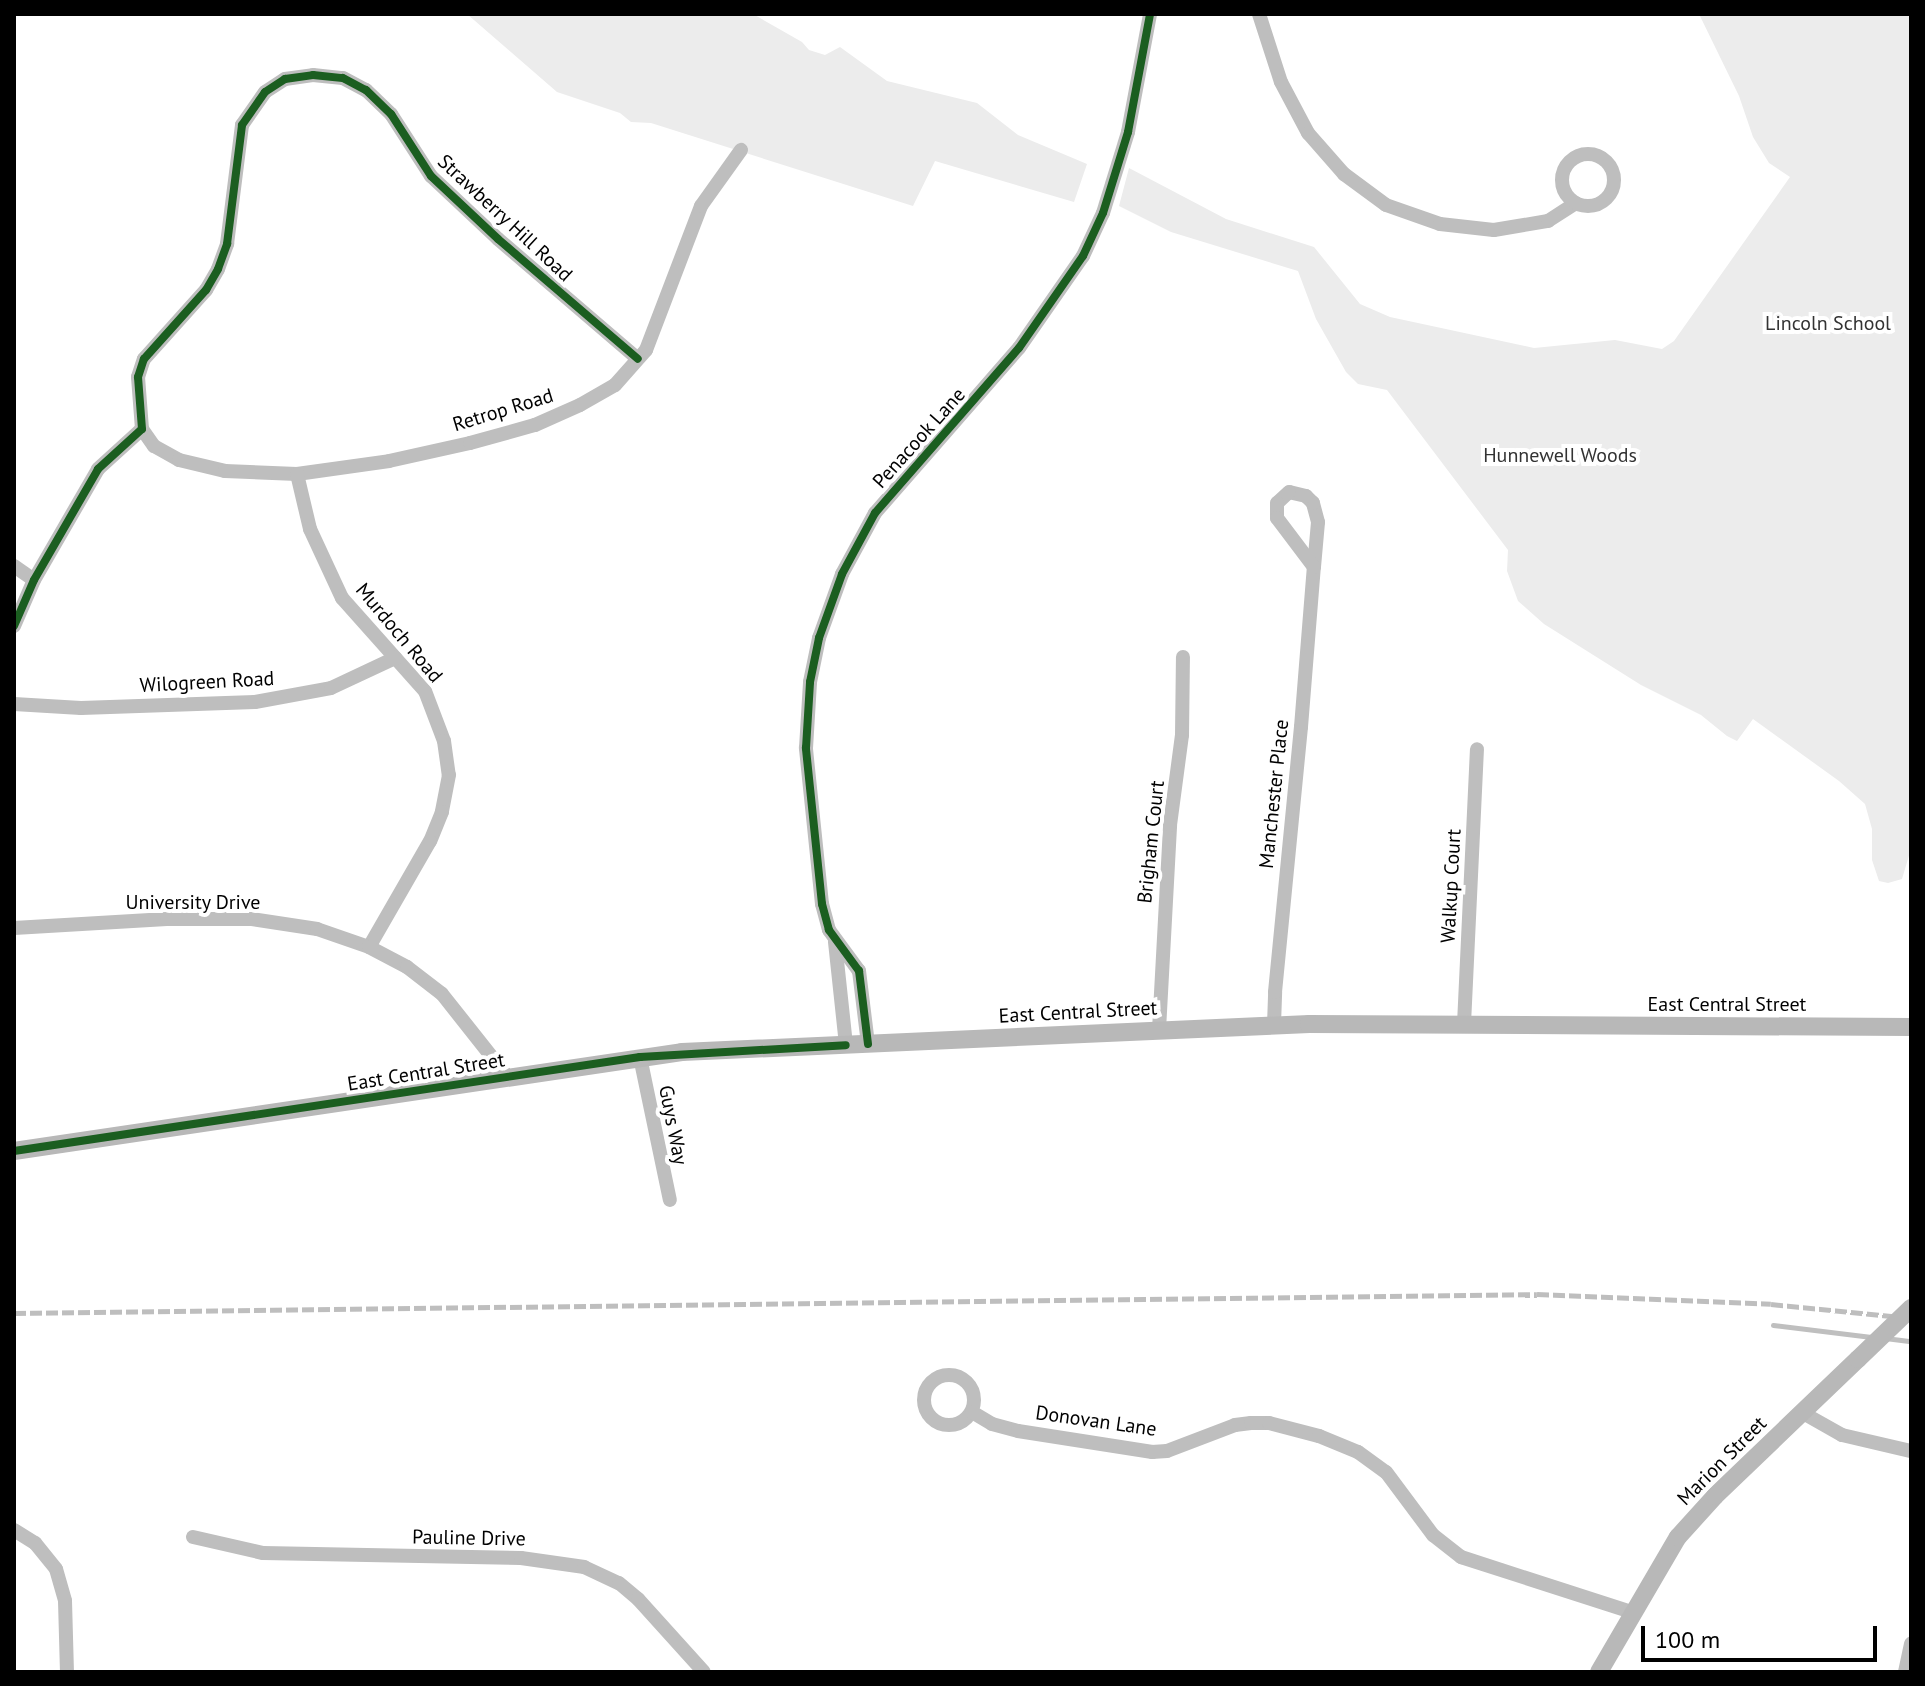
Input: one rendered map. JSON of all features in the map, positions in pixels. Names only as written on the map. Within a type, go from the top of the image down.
[{"type":"main road","name":"East Central Street","points":[[14,1151],[640,1057],[1274,1025],[1911,1027]]},
{"type":"main road","name":"Marion Street","points":[[1599,1672],[1662,1561],[1696,1517],[1911,1308]]},
{"type":"street","name":"Penacook Lane","points":[[846,1045],[835,942],[822,904],[806,748],[810,682],[825,616],[851,554],[875,513],[1019,348],[1083,256],[1103,213],[1128,132],[1150,14]]},
{"type":"street","points":[[1259,14],[1288,98],[1308,133],[1344,174],[1386,205],[1429,221],[1494,230],[1548,221],[1576,203]]},
{"type":"street","name":"Strawberry Hill Road","points":[[142,429],[138,377],[144,359],[206,290],[227,244],[242,125],[265,92],[285,79],[313,75],[343,78],[366,90],[391,114],[431,176],[498,239],[638,359]]},
{"type":"street","name":"Retrop Road","points":[[142,429],[154,446],[179,460],[225,471],[297,474],[389,461],[535,425],[615,385],[646,350],[701,206],[741,150]]},
{"type":"street","points":[[14,626],[34,580],[98,469],[142,429]]},
{"type":"street","name":"Murdoch Road","points":[[297,474],[310,529],[342,598],[425,691],[436,714],[449,775],[442,812],[430,841],[369,947]]},
{"type":"street","name":"Manchester Place","points":[[1274,1025],[1314,567],[1317,512],[1306,496],[1289,492],[1277,503],[1277,518],[1314,567]]},
{"type":"street","points":[[14,566],[34,580]]},
{"type":"street","name":"Brigham Court","points":[[1159,1030],[1170,825],[1182,735],[1183,657]]},
{"type":"street","name":"Wilogreen Road","points":[[14,704],[81,708],[255,702],[331,688],[395,658]]},
{"type":"street","name":"Walkup Court","points":[[1464,1024],[1477,749]]},
{"type":"street","name":"University Drive","points":[[14,928],[167,919],[252,919],[317,929],[369,947],[407,967],[442,994],[507,1076]]},
{"type":"street","name":"Penacook Lane","points":[[835,942],[851,956],[859,971],[868,1044]]},
{"type":"street","name":"Guys Way","points":[[640,1057],[670,1200]]},
{"type":"street","name":"Donovan Lane","points":[[972,1412],[992,1424],[1018,1431],[1152,1452],[1167,1451],[1235,1425],[1251,1423],[1280,1425],[1319,1436],[1358,1452],[1386,1472],[1433,1535],[1461,1557],[1634,1613]]},
{"type":"street","points":[[1803,1413],[1842,1435],[1911,1451]]},
{"type":"street","points":[[14,1530],[35,1543],[56,1569],[65,1601],[67,1672]]},
{"type":"street","name":"Pauline Drive","points":[[193,1537],[263,1553],[521,1558],[584,1567],[619,1583],[638,1599],[704,1672]]},
{"type":"street","points":[[1905,1672],[1911,1644]]},
{"type":"green space","points":[[467,14],[753,14],[802,42],[809,50],[825,55],[840,47],[887,81],[977,103],[1018,135],[1087,164],[1074,202],[935,161],[913,206],[651,123],[631,122],[620,113],[557,92]]},
{"type":"green space","points":[[1699,14],[1911,14],[1911,849],[1902,879],[1888,883],[1879,881],[1872,860],[1872,829],[1865,804],[1839,781],[1753,719],[1737,741],[1727,736],[1701,715],[1641,685],[1544,624],[1518,601],[1507,571],[1508,550],[1387,390],[1358,384],[1346,372],[1316,319],[1298,271],[1171,232],[1119,206],[1129,168],[1226,219],[1314,247],[1360,304],[1390,317],[1534,348],[1615,340],[1662,349],[1674,341],[1790,177],[1769,163],[1753,137],[1739,96]]},
{"type":"waterway","points":[[1773,1325],[1871,1337]]},
{"type":"waterway","points":[[1885,1338],[1911,1341]]},
{"type":"railway","points":[[14,1313],[1537,1294],[1771,1304],[1911,1318]]},
{"type":"cycle path","points":[[868,1044],[859,971],[829,930],[822,904],[806,748],[810,682],[819,638],[842,574],[875,513],[1019,348],[1083,256],[1103,213],[1128,132],[1150,14]]},
{"type":"cycle path","points":[[14,626],[34,580],[98,469],[142,429],[138,377],[144,359],[206,290],[218,269],[227,244],[242,125],[265,92],[285,79],[313,75],[343,78],[366,90],[391,114],[431,176],[498,239],[638,359]]},
{"type":"cycle path","points":[[14,1151],[640,1057],[846,1045]]},
{"type":"park label","name":"Lincoln School","points":[[1828,323]]},
{"type":"park label","name":"Hunnewell Woods","points":[[1560,455]]}]
